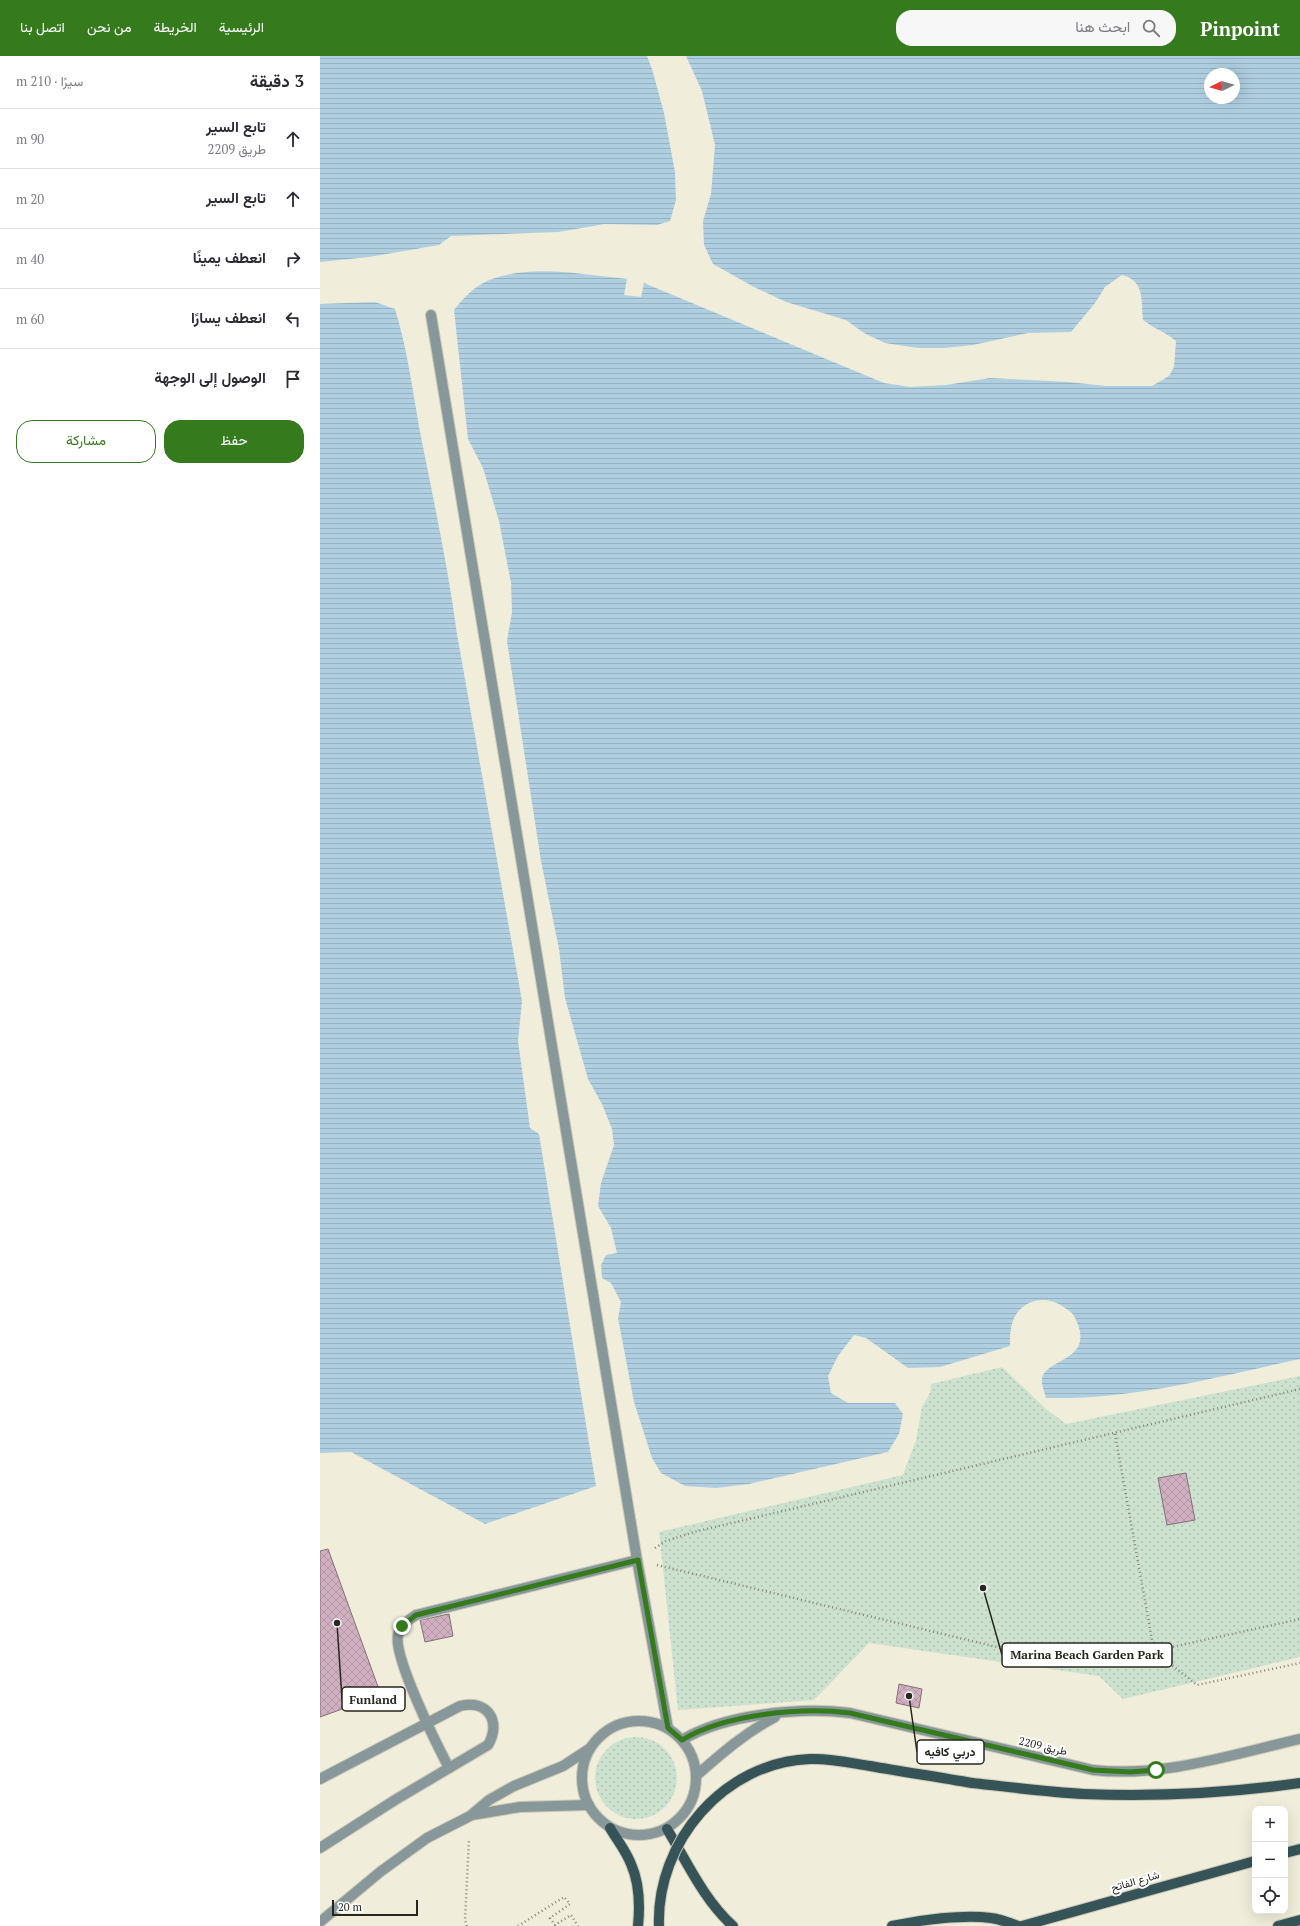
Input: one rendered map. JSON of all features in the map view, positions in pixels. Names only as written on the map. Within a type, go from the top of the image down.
[{"type":"main road","points":[[659,1926],[658,1911],[662,1885],[670,1860],[681,1837],[697,1815],[715,1798],[735,1784],[757,1772],[780,1763],[810,1759],[836,1761],[972,1783],[1084,1794],[1201,1794],[1300,1783]]},
{"type":"main road","points":[[610,1828],[631,1864],[637,1884],[639,1904],[638,1926]]},
{"type":"main road","points":[[667,1829],[708,1899],[720,1914],[733,1926]]},
{"type":"main road","points":[[1288,1852],[1300,1849]]},
{"type":"main road","name":"شارع الفاتح","points":[[1022,1926],[1252,1862]]},
{"type":"main road","points":[[892,1926],[926,1920],[991,1918],[1018,1926]]},
{"type":"main road","points":[[1278,1926],[1300,1920]]},
{"type":"street","points":[[431,315],[638,1560],[668,1728]]},
{"type":"street","points":[[449,1768],[426,1723],[398,1644],[398,1634],[408,1620],[416,1615],[638,1560]]},
{"type":"street","points":[[320,1779],[426,1723],[468,1704],[478,1705],[486,1710],[492,1718],[494,1727],[493,1737],[488,1745],[320,1848]]},
{"type":"street","name":"طريق 2209","points":[[682,1740],[702,1729],[723,1722],[782,1713],[829,1711],[850,1713],[1093,1770],[1112,1772],[1156,1770],[1180,1766],[1300,1739]]},
{"type":"street","points":[[697,1775],[730,1745],[755,1728],[782,1713]]},
{"type":"street","points":[[633,1720],[651,1721],[668,1728],[682,1740],[692,1756],[697,1775],[692,1801],[677,1821],[667,1829],[648,1835],[628,1835],[610,1828],[598,1818],[588,1805],[582,1787],[582,1767],[589,1749],[600,1735],[616,1725],[633,1720]]},
{"type":"street","points":[[320,1922],[380,1872],[427,1838],[470,1816],[489,1800],[514,1786],[562,1766],[589,1749]]},
{"type":"street","points":[[470,1816],[520,1807],[588,1805]]},
{"type":"path","points":[[638,1560],[666,1541],[688,1534],[1300,1389]]},
{"type":"path","points":[[1115,1434],[1154,1651],[1197,1685],[1300,1663]]},
{"type":"path","points":[[638,1560],[1030,1655],[1078,1660],[1154,1651],[1300,1619]]},
{"type":"path","points":[[467,1926],[465,1920],[470,1816]]},
{"type":"path","points":[[518,1926],[564,1896],[570,1904],[550,1918],[555,1925],[571,1915],[578,1926]]},
{"type":"green space","points":[[1002,1367],[1045,1408],[1066,1424],[1300,1376],[1300,1657],[1123,1699],[1099,1676],[869,1643],[814,1700],[678,1710],[659,1532],[903,1475],[916,1440],[922,1407],[930,1393],[931,1384]]},
{"type":"green space","points":[[636,1737],[652,1740],[665,1749],[674,1762],[677,1778],[674,1794],[665,1807],[652,1816],[636,1819],[620,1816],[607,1807],[598,1794],[595,1778],[598,1762],[607,1749],[620,1740]]},
{"type":"water","points":[[320,56],[647,56],[664,113],[675,172],[676,200],[670,221],[657,225],[605,224],[558,232],[451,236],[439,245],[369,257],[320,262]]},
{"type":"water","points":[[686,56],[1300,56],[1300,1359],[1205,1380],[1142,1391],[1078,1398],[1046,1398],[1042,1381],[1045,1372],[1075,1351],[1080,1342],[1080,1331],[1073,1315],[1070,1312],[1053,1301],[1040,1300],[1027,1304],[1017,1313],[1010,1333],[1010,1346],[940,1367],[908,1368],[866,1338],[854,1335],[838,1356],[828,1376],[831,1393],[848,1403],[895,1403],[903,1414],[899,1434],[888,1452],[749,1484],[716,1488],[685,1486],[661,1473],[652,1458],[634,1402],[618,1318],[621,1302],[611,1283],[602,1278],[601,1265],[606,1255],[617,1253],[611,1228],[598,1206],[601,1183],[614,1145],[612,1129],[602,1104],[588,1079],[565,998],[559,949],[541,861],[507,641],[512,612],[511,583],[499,521],[483,468],[468,439],[454,310],[466,296],[481,284],[492,279],[508,275],[542,271],[627,279],[624,295],[641,297],[644,283],[884,383],[910,387],[946,385],[990,378],[1068,382],[1106,386],[1152,386],[1169,376],[1174,367],[1176,341],[1143,320],[1142,299],[1138,287],[1135,282],[1122,275],[1105,287],[1095,303],[1071,332],[1028,333],[973,345],[944,348],[918,348],[885,343],[864,333],[846,320],[786,302],[754,287],[713,264],[704,245],[703,221],[711,194],[715,145],[702,91]]},
{"type":"water","points":[[375,302],[395,309],[407,357],[449,584],[522,1001],[518,1041],[530,1128],[539,1134],[596,1486],[485,1524],[351,1452],[320,1453],[320,304]]},
{"type":"building","points":[[1186,1473],[1195,1520],[1167,1525],[1158,1478]]},
{"type":"building","points":[[328,1549],[381,1695],[320,1717],[320,1551]]},
{"type":"building","points":[[449,1614],[453,1636],[425,1642],[420,1620]]},
{"type":"building","points":[[899,1684],[922,1689],[919,1708],[896,1703]]},
{"type":"place","name":"Marina Beach Garden Park","points":[[983,1588]]},
{"type":"place","name":"Funland","points":[[337,1623]]},
{"type":"place","name":"دربي كافيه","points":[[909,1696]]},
{"type":"route","points":[[402,1626],[416,1615],[638,1560],[668,1728],[682,1740],[702,1729],[723,1722],[743,1718],[782,1713],[829,1711],[850,1713],[1093,1770],[1130,1772],[1156,1770]]}]
